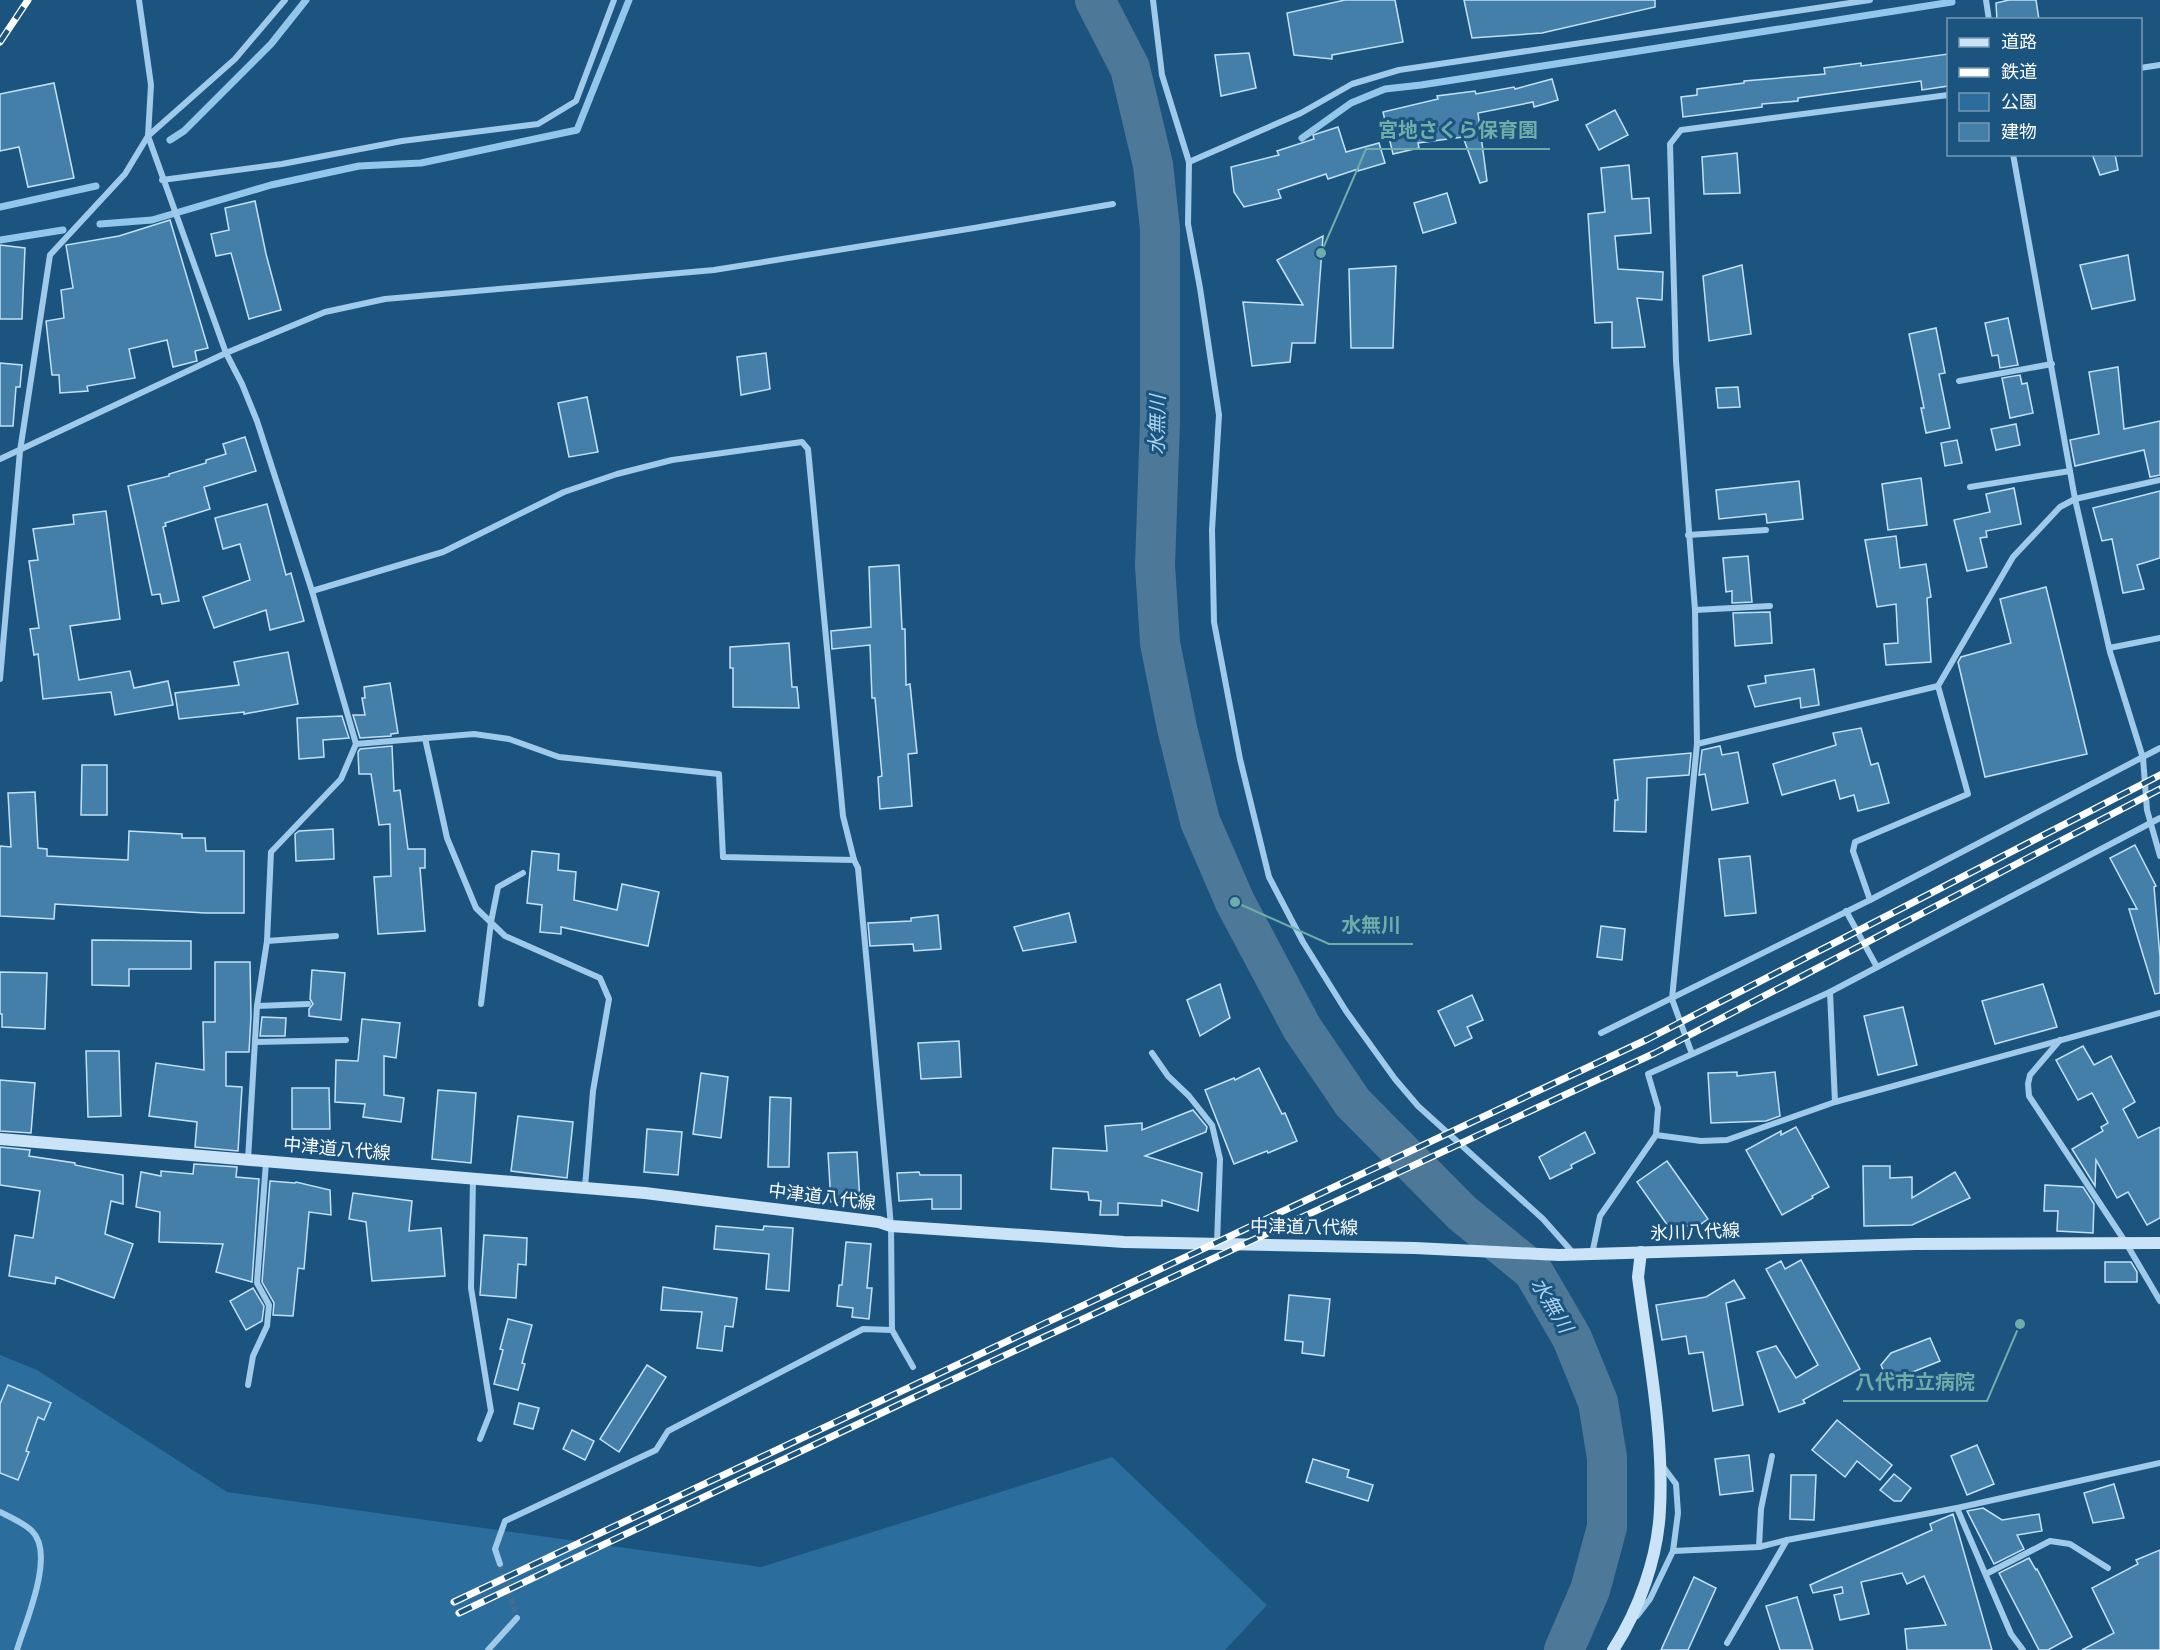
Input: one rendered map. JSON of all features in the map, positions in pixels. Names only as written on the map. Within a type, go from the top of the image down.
[{"type":"main road","name":"中津道八代線","points":[[0,1139],[585,1188],[879,1222],[891,1226],[1124,1242],[1457,1250],[1559,1255],[1641,1252]]},
{"type":"main road","name":"氷川八代線","points":[[1613,1650],[1622,1636],[1643,1588],[1655,1547],[1660,1509],[1658,1435],[1638,1277],[1641,1252],[1915,1244],[2160,1243]]},
{"type":"street","points":[[139,0],[151,85],[148,136],[226,353],[257,421],[312,591],[356,744],[341,779],[272,852],[267,941],[257,1006],[248,1160]]},
{"type":"street","points":[[0,679],[20,451],[50,255],[125,174],[148,136],[235,59],[285,0]]},
{"type":"street","points":[[162,180],[282,164],[402,141],[538,124],[576,101],[614,0]]},
{"type":"street","points":[[1153,0],[1162,75],[1189,162],[1188,224],[1219,415],[1212,530],[1214,622],[1240,759],[1269,877],[1303,942],[1333,991],[1395,1079],[1418,1106],[1543,1219],[1575,1254]]},
{"type":"street","points":[[1189,162],[1302,113],[1352,84],[1399,70],[1870,0]]},
{"type":"street","points":[[1986,0],[1989,18]]},
{"type":"street","points":[[2142,68],[2160,65]]},
{"type":"street","points":[[1692,1054],[1672,999],[1697,744],[1695,610],[1676,361],[1670,144],[1681,130],[1947,95]]},
{"type":"street","points":[[2013,156],[2075,499],[2109,648],[2143,758],[2147,810],[2160,856]]},
{"type":"street","points":[[0,459],[226,353],[325,312],[385,299],[714,270],[1113,204]]},
{"type":"street","points":[[1959,381],[2052,364]]},
{"type":"street","points":[[312,591],[443,552],[564,492],[617,474],[672,460],[802,442],[808,449],[843,816],[858,868],[891,1226],[892,1330],[913,1367]]},
{"type":"street","points":[[1970,487],[2070,471]]},
{"type":"street","points":[[1870,900],[1852,851],[1855,842],[1968,794],[1938,686],[2013,557],[2060,507],[2075,499],[2160,480]]},
{"type":"street","points":[[1688,535],[1766,530]]},
{"type":"street","points":[[1695,610],[1770,606]]},
{"type":"street","points":[[2109,648],[2160,638]]},
{"type":"street","points":[[1697,744],[1938,686]]},
{"type":"street","points":[[356,744],[474,734],[509,739],[559,757],[719,774],[723,857],[854,860]]},
{"type":"street","points":[[425,738],[447,838],[476,908],[505,936],[600,978],[609,999],[593,1091],[585,1188]]},
{"type":"street","points":[[1601,1033],[1870,900],[2160,748]]},
{"type":"street","points":[[1593,1254],[1600,1216],[1656,1135],[1658,1108],[1648,1074],[1830,992],[2160,818]]},
{"type":"street","points":[[481,1004],[491,922],[498,887],[524,873]]},
{"type":"street","points":[[1846,911],[1877,967]]},
{"type":"street","points":[[267,941],[336,936]]},
{"type":"street","points":[[1830,992],[1835,1102]]},
{"type":"street","points":[[257,1006],[308,1004]]},
{"type":"street","points":[[1656,1135],[1701,1141],[1727,1140],[1835,1102],[2160,1013]]},
{"type":"street","points":[[256,1042],[346,1040]]},
{"type":"street","points":[[2060,1040],[2030,1076],[2028,1084],[2030,1096],[2126,1243],[2160,1301]]},
{"type":"street","points":[[1152,1053],[1168,1076],[1189,1096],[1212,1125],[1220,1159],[1217,1244]]},
{"type":"street","points":[[248,1385],[253,1356],[267,1326],[269,1305],[256,1283],[266,1162]]},
{"type":"street","points":[[473,1178],[471,1288],[491,1411],[480,1439]]},
{"type":"street","points":[[500,1564],[495,1549],[505,1521],[656,1450],[668,1431],[863,1329],[892,1330]]},
{"type":"street","points":[[1759,1547],[1761,1509],[1772,1456]]},
{"type":"street","points":[[1622,1636],[1650,1599],[1673,1551],[1678,1513],[1676,1484],[1659,1462]]},
{"type":"street","points":[[1673,1551],[1759,1547],[1957,1508],[2160,1463]]},
{"type":"street","points":[[1957,1508],[2011,1634],[2023,1650]]},
{"type":"street","points":[[0,1512],[33,1531],[40,1548],[40,1575],[17,1650]]},
{"type":"street","points":[[1727,1643],[1787,1540]]},
{"type":"street","points":[[1986,1574],[2050,1541],[2070,1544],[2108,1568]]},
{"type":"street","points":[[488,1650],[517,1618]]},
{"type":"green space","points":[[0,1355],[37,1370],[227,1492],[761,1567],[1112,1457],[1267,1605],[1225,1650],[0,1650]]},
{"type":"building","points":[[1345,0],[1395,0],[1403,42],[1332,55],[1332,59],[1294,55],[1287,13]]},
{"type":"building","points":[[1464,0],[1655,0],[1655,7],[1542,33],[1472,38]]},
{"type":"building","points":[[2009,0],[2036,0],[2039,18],[1997,18],[1996,3]]},
{"type":"building","points":[[1249,53],[1256,88],[1221,96],[1215,55]]},
{"type":"building","points":[[1947,54],[1947,86],[1922,90],[1921,81],[1798,98],[1798,101],[1762,104],[1762,107],[1683,117],[1681,97],[1697,95],[1697,89],[1744,83],[1744,81],[1825,74],[1824,68],[1861,63],[1861,66]]},
{"type":"building","points":[[1552,79],[1558,100],[1534,107],[1533,102],[1478,113],[1487,181],[1480,183],[1463,137],[1418,143],[1419,148],[1393,154],[1383,112],[1438,99],[1437,96],[1475,91],[1476,94],[1514,87],[1515,89]]},
{"type":"building","points":[[54,83],[74,178],[28,187],[19,147],[0,151],[0,94]]},
{"type":"building","points":[[1615,110],[1628,135],[1599,150],[1586,125]]},
{"type":"building","points":[[1338,127],[1346,152],[1379,143],[1385,163],[1328,179],[1326,174],[1278,190],[1281,198],[1244,207],[1234,192],[1231,167],[1279,155],[1277,151],[1314,139],[1313,135]]},
{"type":"building","points":[[1737,153],[1740,193],[1704,194],[1702,157]]},
{"type":"building","points":[[2093,156],[2115,156],[2118,170],[2100,175]]},
{"type":"building","points":[[1629,165],[1632,199],[1649,198],[1651,233],[1615,236],[1618,269],[1663,272],[1662,300],[1637,298],[1645,347],[1612,348],[1612,322],[1595,323],[1588,214],[1605,212],[1601,168]]},
{"type":"building","points":[[1447,193],[1456,223],[1423,233],[1414,203]]},
{"type":"building","points":[[255,201],[281,310],[249,319],[231,253],[216,256],[211,234],[229,230],[225,208]]},
{"type":"building","points":[[170,220],[208,348],[195,351],[197,361],[173,367],[167,340],[129,349],[135,378],[87,386],[88,391],[60,393],[59,375],[52,375],[46,321],[64,318],[61,290],[73,288],[66,245],[119,236]]},
{"type":"building","points":[[1323,236],[1315,343],[1292,343],[1290,362],[1252,366],[1243,302],[1303,305],[1277,260]]},
{"type":"building","points":[[0,245],[25,248],[22,319],[0,319]]},
{"type":"building","points":[[2128,255],[2135,300],[2092,309],[2080,265]]},
{"type":"building","points":[[1742,265],[1751,334],[1709,341],[1703,276]]},
{"type":"building","points":[[1396,266],[1393,348],[1351,348],[1349,269]]},
{"type":"building","points":[[2008,318],[2018,365],[2000,368],[1998,355],[1992,356],[1985,323]]},
{"type":"building","points":[[1936,328],[1945,373],[1939,374],[1950,428],[1926,433],[1921,408],[1924,408],[1909,334]]},
{"type":"building","points":[[766,353],[770,389],[741,395],[737,357]]},
{"type":"building","points":[[0,363],[22,365],[20,387],[16,387],[13,426],[0,426]]},
{"type":"building","points":[[2118,367],[2124,429],[2160,421],[2160,475],[2150,477],[2144,450],[2075,466],[2070,440],[2099,434],[2089,372]]},
{"type":"building","points":[[2020,375],[2022,384],[2027,383],[2033,413],[2010,418],[2002,378]]},
{"type":"building","points":[[1738,387],[1740,407],[1718,408],[1716,388]]},
{"type":"building","points":[[587,397],[598,452],[569,457],[558,403]]},
{"type":"building","points":[[2016,424],[2020,445],[1996,450],[1991,429]]},
{"type":"building","points":[[245,437],[256,471],[204,487],[210,509],[165,523],[166,526],[163,527],[179,601],[162,604],[160,594],[152,595],[128,486],[169,476],[169,474],[206,463],[206,460],[226,454],[223,444]]},
{"type":"building","points":[[1957,440],[1962,463],[1945,466],[1941,443]]},
{"type":"building","points":[[1921,478],[1927,525],[1888,530],[1882,484]]},
{"type":"building","points":[[1799,481],[1803,519],[1767,523],[1766,514],[1719,519],[1716,490]]},
{"type":"building","points":[[2014,488],[2021,524],[1986,531],[1987,537],[1980,538],[1987,567],[1967,571],[1954,520],[1990,512],[1986,494]]},
{"type":"building","points":[[2160,491],[2160,558],[2137,565],[2144,589],[2123,593],[2112,539],[2102,541],[2093,508]]},
{"type":"building","points":[[267,504],[286,575],[291,573],[304,621],[270,630],[266,610],[214,628],[203,597],[250,580],[240,544],[223,549],[215,518]]},
{"type":"building","points":[[106,511],[120,619],[70,626],[79,680],[130,671],[134,688],[168,681],[173,705],[115,715],[111,692],[43,699],[38,654],[34,655],[30,629],[39,628],[29,561],[38,560],[33,529],[74,524],[73,515]]},
{"type":"building","points":[[1896,536],[1900,568],[1926,564],[1931,597],[1927,598],[1931,662],[1886,665],[1884,644],[1898,643],[1896,604],[1877,607],[1865,540]]},
{"type":"building","points":[[1748,556],[1752,602],[1732,603],[1732,591],[1726,592],[1723,558]]},
{"type":"building","points":[[899,565],[902,629],[905,629],[906,685],[910,684],[917,753],[908,754],[912,806],[880,809],[878,777],[882,776],[875,698],[872,698],[870,645],[832,649],[831,631],[871,627],[869,567]]},
{"type":"building","points":[[2046,587],[2087,754],[1985,777],[1958,662],[1961,657],[2011,643],[2000,599]]},
{"type":"building","points":[[1770,612],[1772,643],[1735,646],[1733,613]]},
{"type":"building","points":[[789,643],[792,687],[797,687],[799,708],[733,707],[733,668],[730,668],[730,647]]},
{"type":"building","points":[[288,652],[298,704],[244,714],[244,712],[179,719],[175,693],[239,685],[234,662]]},
{"type":"building","points":[[1814,669],[1819,705],[1801,708],[1800,698],[1755,707],[1748,686],[1766,683],[1765,676]]},
{"type":"building","points":[[390,683],[398,733],[391,734],[391,736],[360,738],[353,715],[365,715],[362,698],[365,698],[364,687]]},
{"type":"building","points":[[342,716],[349,738],[323,740],[324,757],[299,759],[297,718]]},
{"type":"building","points":[[1861,728],[1871,765],[1878,763],[1889,803],[1858,811],[1854,795],[1840,799],[1835,780],[1782,795],[1773,764],[1836,745],[1833,733]]},
{"type":"building","points":[[392,746],[394,791],[400,790],[408,849],[425,849],[425,868],[420,868],[425,931],[378,934],[374,877],[391,876],[390,824],[379,825],[371,774],[359,774],[358,752],[360,749]]},
{"type":"building","points":[[1720,746],[1722,755],[1738,752],[1748,803],[1712,810],[1705,774],[1699,775],[1702,750]]},
{"type":"building","points":[[1691,753],[1689,775],[1647,778],[1646,832],[1614,831],[1615,800],[1618,800],[1614,760]]},
{"type":"building","points":[[82,765],[107,765],[107,815],[81,815]]},
{"type":"building","points":[[35,792],[38,848],[47,849],[47,856],[128,860],[129,831],[182,834],[182,838],[205,838],[206,851],[244,851],[244,913],[205,913],[55,904],[54,919],[0,916],[0,846],[11,847],[8,793]]},
{"type":"building","points":[[333,829],[334,859],[296,861],[295,834],[299,831]]},
{"type":"building","points":[[2135,845],[2156,886],[2154,887],[2160,957],[2160,993],[2155,994],[2129,909],[2137,909],[2110,858]]},
{"type":"building","points":[[532,851],[559,854],[558,870],[576,872],[574,900],[617,910],[622,884],[659,892],[648,946],[561,927],[561,934],[540,932],[542,905],[527,903]]},
{"type":"building","points":[[1750,856],[1756,913],[1725,916],[1719,859]]},
{"type":"building","points":[[1069,913],[1076,942],[1023,951],[1014,927]]},
{"type":"building","points":[[938,915],[941,949],[914,951],[913,944],[870,946],[868,923],[911,921],[911,918]]},
{"type":"building","points":[[1601,926],[1625,929],[1622,960],[1597,957]]},
{"type":"building","points":[[92,940],[191,941],[191,969],[129,969],[129,986],[92,985]]},
{"type":"building","points":[[215,962],[250,962],[249,1052],[226,1052],[226,1086],[242,1087],[238,1151],[195,1147],[197,1122],[149,1116],[156,1063],[204,1070],[203,1022],[215,1022]]},
{"type":"building","points":[[312,970],[345,973],[341,1020],[309,1016],[309,1009],[313,1004],[310,999]]},
{"type":"building","points":[[0,972],[47,973],[45,1029],[2,1027]]},
{"type":"building","points":[[1220,984],[1230,1018],[1200,1036],[1187,1000]]},
{"type":"building","points":[[2043,984],[2057,1027],[1995,1044],[1982,1001]]},
{"type":"building","points":[[1472,995],[1483,1020],[1467,1027],[1472,1038],[1455,1046],[1438,1011]]},
{"type":"building","points":[[1903,1007],[1917,1065],[1878,1075],[1864,1016]]},
{"type":"building","points":[[262,1017],[286,1018],[285,1036],[260,1036]]},
{"type":"building","points":[[362,1019],[400,1023],[396,1058],[384,1056],[384,1095],[404,1098],[401,1122],[363,1117],[365,1104],[335,1102],[336,1060],[358,1061]]},
{"type":"building","points":[[959,1041],[961,1077],[921,1079],[918,1043]]},
{"type":"building","points":[[2083,1046],[2094,1065],[2111,1056],[2135,1102],[2123,1109],[2138,1138],[2160,1127],[2160,1218],[2147,1225],[2128,1192],[2117,1198],[2096,1160],[2095,1186],[2072,1149],[2103,1131],[2101,1127],[2108,1123],[2092,1093],[2078,1100],[2056,1060]]},
{"type":"building","points":[[86,1051],[119,1051],[121,1116],[88,1117]]},
{"type":"building","points":[[1259,1068],[1282,1114],[1285,1113],[1297,1141],[1234,1164],[1205,1090],[1234,1078],[1235,1080]]},
{"type":"building","points":[[1737,1072],[1737,1076],[1775,1072],[1780,1116],[1766,1121],[1711,1123],[1708,1073]]},
{"type":"building","points":[[701,1073],[728,1077],[721,1138],[693,1134]]},
{"type":"building","points":[[0,1080],[35,1083],[31,1133],[0,1131]]},
{"type":"building","points":[[292,1088],[329,1088],[330,1129],[292,1129]]},
{"type":"building","points":[[438,1090],[476,1093],[471,1163],[432,1159]]},
{"type":"building","points":[[770,1097],[791,1098],[789,1167],[768,1167]]},
{"type":"building","points":[[1193,1110],[1207,1127],[1206,1132],[1145,1156],[1202,1173],[1198,1211],[1162,1200],[1162,1206],[1118,1203],[1118,1215],[1100,1215],[1101,1201],[1089,1200],[1088,1192],[1051,1189],[1053,1148],[1107,1151],[1105,1126],[1142,1123],[1142,1130]]},
{"type":"building","points":[[518,1116],[573,1122],[567,1178],[511,1171]]},
{"type":"building","points":[[1796,1127],[1829,1187],[1782,1215],[1746,1150],[1781,1131],[1781,1135]]},
{"type":"building","points":[[647,1129],[682,1132],[678,1175],[644,1172]]},
{"type":"building","points":[[1585,1132],[1595,1153],[1550,1179],[1539,1157]]},
{"type":"building","points":[[0,1147],[30,1150],[29,1156],[75,1163],[75,1165],[123,1175],[123,1204],[111,1201],[105,1234],[133,1244],[114,1298],[56,1277],[55,1284],[9,1276],[15,1235],[33,1238],[40,1191],[0,1185]]},
{"type":"building","points":[[857,1152],[860,1201],[831,1202],[828,1153]]},
{"type":"building","points":[[1667,1161],[1708,1219],[1698,1226],[1668,1226],[1637,1182]]},
{"type":"building","points":[[194,1164],[237,1167],[236,1177],[259,1179],[252,1282],[216,1272],[223,1244],[159,1242],[160,1212],[136,1207],[141,1172],[161,1176],[161,1171],[193,1174]]},
{"type":"building","points":[[1863,1166],[1890,1166],[1890,1178],[1912,1177],[1912,1198],[1955,1172],[1970,1198],[1912,1225],[1864,1226]]},
{"type":"building","points":[[919,1172],[920,1175],[961,1175],[961,1209],[932,1209],[932,1199],[899,1201],[897,1173]]},
{"type":"building","points":[[270,1181],[296,1182],[330,1190],[331,1215],[309,1212],[304,1269],[298,1268],[293,1316],[273,1315],[274,1303],[262,1282]]},
{"type":"building","points":[[2045,1185],[2083,1187],[2094,1204],[2093,1233],[2057,1231],[2058,1211],[2044,1211]]},
{"type":"building","points":[[353,1193],[412,1201],[409,1231],[441,1228],[445,1276],[372,1281],[366,1222],[349,1219]]},
{"type":"building","points":[[716,1226],[763,1230],[764,1226],[793,1228],[789,1291],[766,1289],[769,1254],[714,1249]]},
{"type":"building","points":[[484,1235],[527,1238],[526,1265],[518,1264],[516,1298],[480,1295]]},
{"type":"building","points":[[846,1242],[871,1244],[867,1288],[872,1288],[869,1319],[852,1317],[853,1308],[837,1306],[839,1285],[842,1285]]},
{"type":"building","points":[[1801,1260],[1860,1369],[1803,1400],[1805,1403],[1779,1412],[1757,1352],[1776,1346],[1796,1378],[1818,1365],[1766,1269],[1781,1261],[1785,1269]]},
{"type":"building","points":[[2105,1262],[2131,1262],[2137,1272],[2137,1282],[2105,1282]]},
{"type":"building","points":[[1734,1280],[1745,1298],[1726,1303],[1743,1405],[1713,1411],[1703,1352],[1689,1354],[1686,1336],[1662,1340],[1656,1305],[1706,1297]]},
{"type":"building","points":[[663,1287],[737,1298],[733,1327],[725,1326],[722,1351],[697,1348],[702,1312],[661,1310]]},
{"type":"building","points":[[253,1288],[264,1306],[262,1321],[246,1330],[230,1301]]},
{"type":"building","points":[[1289,1295],[1330,1299],[1324,1356],[1302,1353],[1303,1342],[1285,1340]]},
{"type":"building","points":[[508,1319],[532,1325],[518,1390],[494,1384]]},
{"type":"building","points":[[1930,1338],[1940,1361],[1888,1382],[1881,1365],[1891,1353]]},
{"type":"building","points":[[647,1365],[666,1377],[619,1452],[600,1439]]},
{"type":"building","points":[[8,1385],[51,1403],[44,1420],[38,1417],[26,1451],[29,1452],[18,1480],[0,1473],[0,1404]]},
{"type":"building","points":[[519,1403],[539,1408],[533,1429],[514,1424]]},
{"type":"building","points":[[1837,1420],[1892,1465],[1880,1480],[1857,1461],[1845,1477],[1812,1450]]},
{"type":"building","points":[[572,1430],[594,1441],[585,1460],[563,1449]]},
{"type":"building","points":[[1977,1445],[1994,1484],[1967,1495],[1951,1456]]},
{"type":"building","points":[[1749,1455],[1753,1491],[1720,1495],[1715,1459]]},
{"type":"building","points":[[1313,1459],[1349,1470],[1347,1477],[1373,1485],[1368,1501],[1306,1482]]},
{"type":"building","points":[[1894,1474],[1911,1488],[1901,1501],[1894,1501],[1880,1490]]},
{"type":"building","points":[[1791,1475],[1816,1475],[1814,1520],[1790,1519]]},
{"type":"building","points":[[2114,1484],[2124,1518],[2093,1523],[2084,1493]]},
{"type":"building","points":[[1983,1508],[2002,1520],[2039,1514],[2042,1531],[2017,1535],[2024,1549],[1994,1564],[1967,1511]]},
{"type":"building","points":[[1953,1514],[1992,1650],[1907,1650],[1905,1629],[1946,1625],[1924,1576],[1907,1584],[1902,1573],[1861,1582],[1869,1614],[1840,1620],[1834,1595],[1843,1593],[1842,1587],[1813,1593],[1810,1585],[1932,1530],[1930,1524]]},
{"type":"building","points":[[2160,1550],[2160,1650],[2082,1650],[2114,1633],[2092,1588],[2138,1564],[2136,1560]]},
{"type":"building","points":[[2029,1558],[2072,1637],[2048,1650],[2039,1650],[1999,1573]]},
{"type":"building","points":[[1694,1577],[1716,1588],[1688,1650],[1661,1650]]},
{"type":"building","points":[[1797,1597],[1813,1650],[1780,1650],[1766,1606]]},
{"type":"waterway","points":[[170,140],[184,131],[271,44],[306,0]]},
{"type":"waterway","points":[[100,224],[152,220],[271,185],[359,166],[421,163],[577,130],[629,0]]},
{"type":"waterway","name":"水無川","points":[[1095,0],[1130,68],[1153,165],[1160,229],[1160,423],[1155,565],[1160,643],[1177,728],[1200,821],[1235,902],[1302,1028],[1353,1103],[1462,1213],[1533,1271],[1572,1338],[1598,1402],[1607,1458],[1607,1527],[1590,1590],[1564,1650]]},
{"type":"waterway","points":[[1302,138],[1351,103],[1385,89],[1952,2]]},
{"type":"waterway","points":[[1153,165],[1168,163]]},
{"type":"waterway","points":[[0,207],[96,186]]},
{"type":"waterway","points":[[0,240],[63,230]]},
{"type":"tunnel","points":[[500,1564],[517,1618]]},
{"type":"railway","points":[[0,42],[28,0]]},
{"type":"railway","points":[[454,1602],[1648,1039],[2160,775]]},
{"type":"railway","points":[[459,1613],[911,1399],[1655,1053],[2160,789]]},
{"type":"place","name":"宮地さくら保育園","points":[[1321,253]]},
{"type":"place","name":"水無川","points":[[1235,902]]},
{"type":"place","name":"八代市立病院","points":[[2020,1324]]}]
